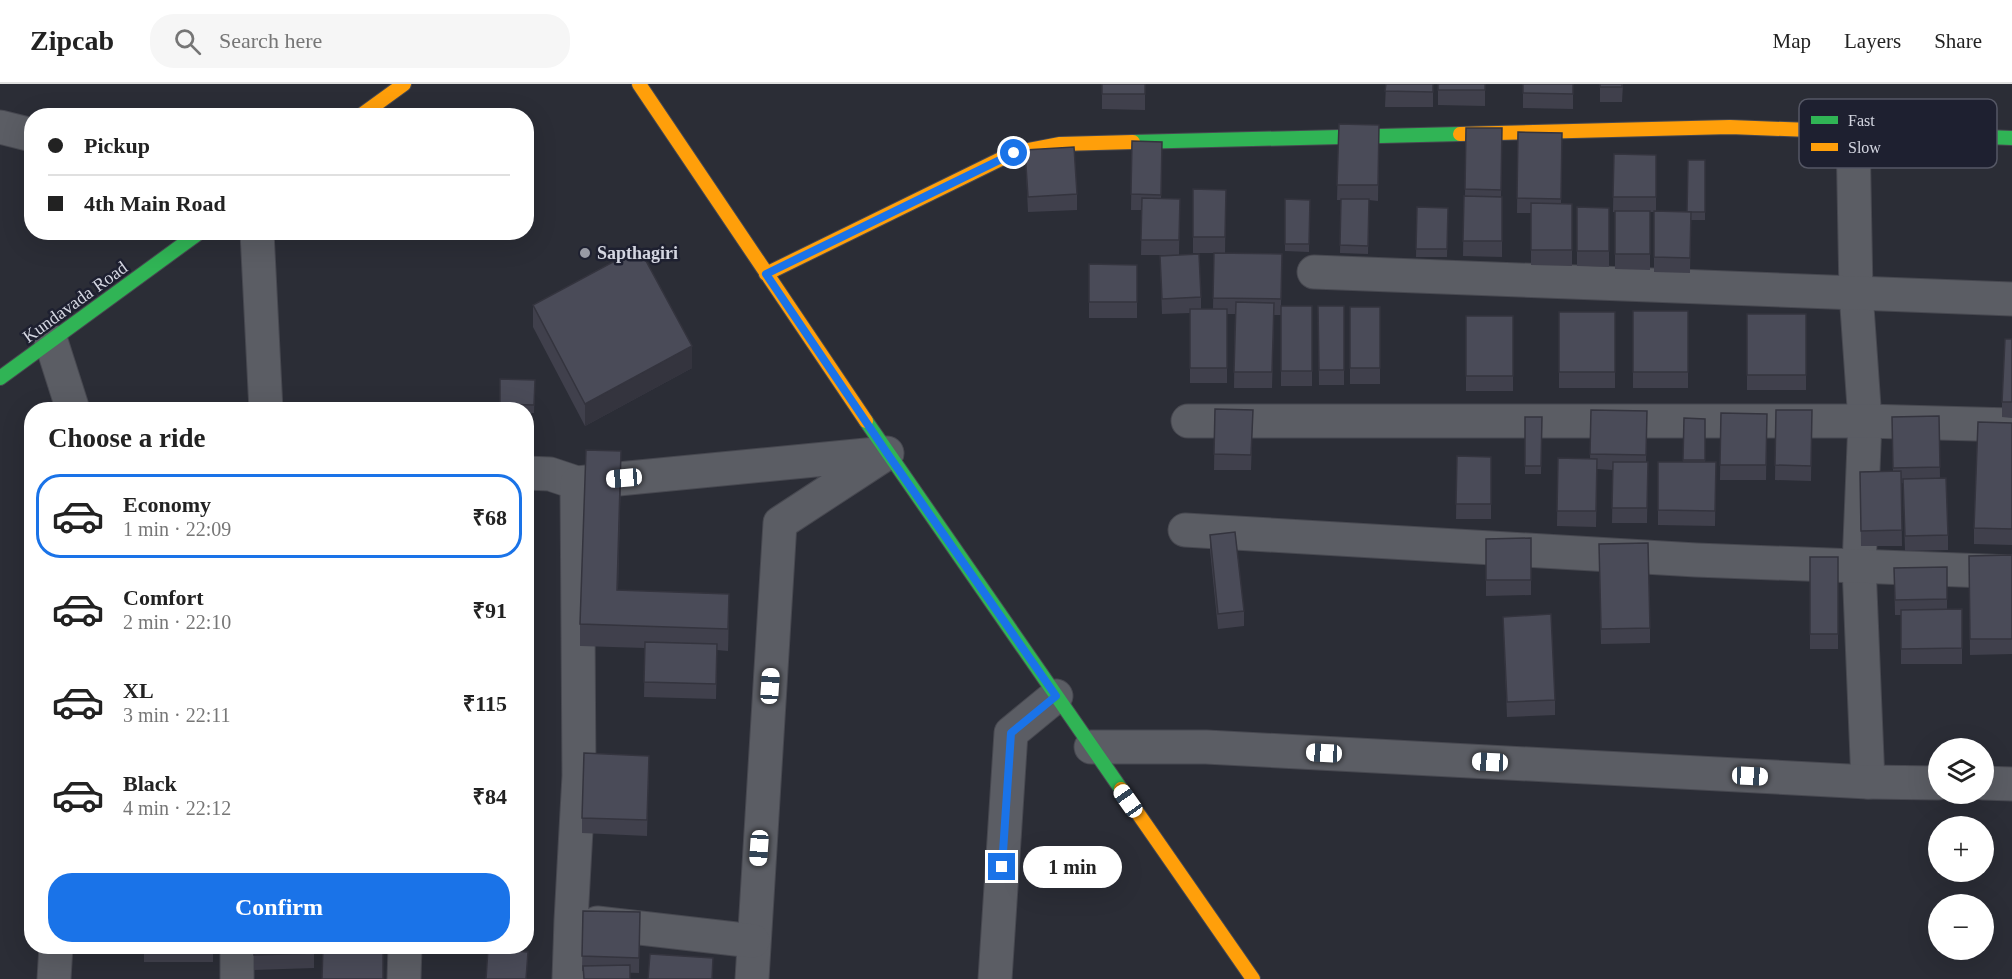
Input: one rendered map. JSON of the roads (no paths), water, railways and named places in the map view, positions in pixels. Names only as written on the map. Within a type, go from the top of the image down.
[{"type":"street","points":[[371,108],[404,84]]},
{"type":"street","points":[[639,84],[887,453],[1091,747],[1231,964],[1253,979]]},
{"type":"street","points":[[0,127],[24,133]]},
{"type":"street","points":[[766,274],[1014,153],[1060,144],[1730,127],[1799,130]]},
{"type":"street","points":[[1997,137],[2012,138]]},
{"type":"street","points":[[1854,168],[1856,293],[1865,421],[1859,566],[1868,782]]},
{"type":"street","name":"Kundavada Road","points":[[0,378],[189,240]]},
{"type":"street","points":[[256,240],[266,402]]},
{"type":"street","points":[[1314,272],[2012,299]]},
{"type":"street","points":[[51,341],[70,402]]},
{"type":"street","points":[[1188,421],[1865,421],[2012,425]]},
{"type":"street","points":[[534,473],[550,474],[577,483],[887,453]]},
{"type":"street","points":[[752,979],[780,524],[887,453]]},
{"type":"street","points":[[569,979],[579,776],[577,483]]},
{"type":"street","points":[[1185,530],[1696,560],[2012,572]]},
{"type":"street","points":[[995,979],[1011,733],[1056,696]]},
{"type":"street","points":[[1091,747],[1206,747],[1868,782],[1928,783]]},
{"type":"street","points":[[1994,783],[2012,784]]},
{"type":"street","points":[[571,920],[753,941]]},
{"type":"street","points":[[54,979],[56,954]]},
{"type":"street","points":[[237,954],[237,979]]},
{"type":"street","points":[[404,979],[405,954]]},
{"type":"place","name":"Sapthagiri","points":[[585,253]]}]
